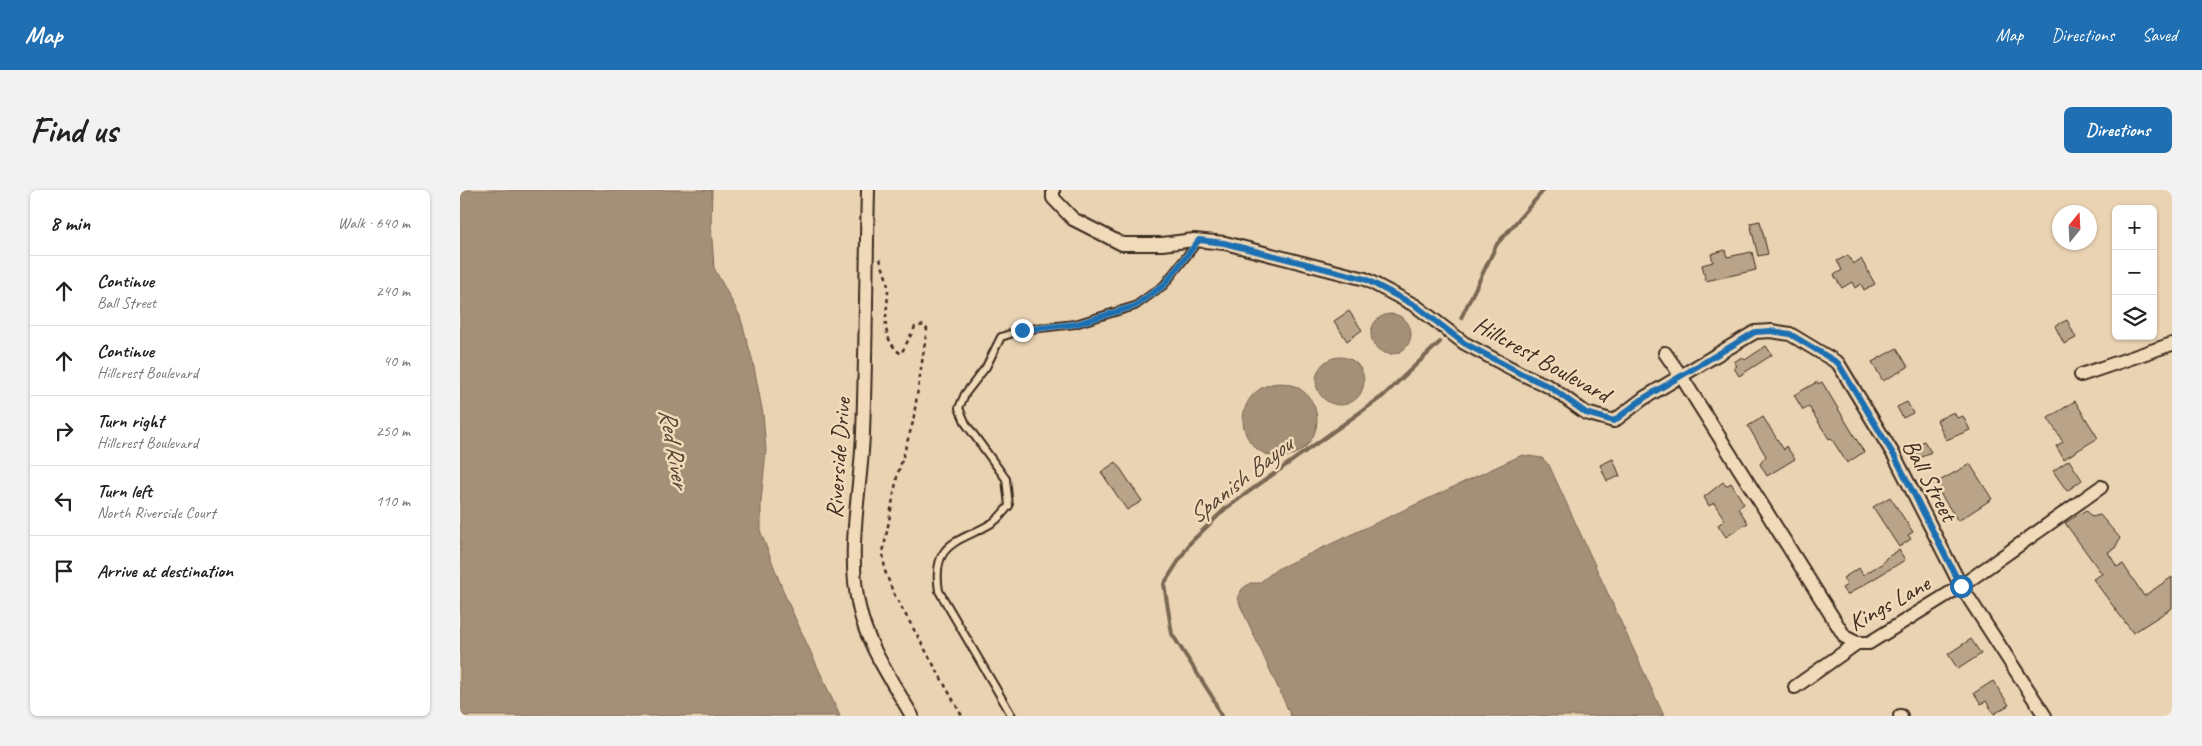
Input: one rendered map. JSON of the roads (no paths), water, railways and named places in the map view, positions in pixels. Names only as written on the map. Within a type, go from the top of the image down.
[{"type":"street","name":"Riverside Drive","points":[[868,190],[863,435],[852,569],[859,609],[871,642],[912,716]]},
{"type":"street","name":"Hillcrest Boulevard","points":[[1053,190],[1053,198],[1073,218],[1122,244],[1162,244],[1199,240],[1224,243],[1365,279],[1416,306],[1464,343],[1550,387],[1586,413],[1614,421],[1644,398],[1682,376]]},
{"type":"street","name":"Ball Street","points":[[1682,376],[1755,332],[1771,331],[1790,334],[1838,363],[1895,457],[1961,586],[2045,716]]},
{"type":"street","points":[[2080,375],[2172,344]]},
{"type":"street","points":[[1665,353],[1682,376],[1845,637],[1857,643]]},
{"type":"street","name":"Kings Lane","points":[[1795,687],[1857,643],[1868,643],[1961,586],[2101,487]]},
{"type":"lane","points":[[1012,716],[939,591],[936,574],[942,555],[953,542],[994,522],[1009,506],[1006,479],[966,424],[959,408],[965,394],[986,367],[1000,337],[1022,330],[1076,324],[1135,306],[1164,285],[1199,240]]},
{"type":"water","name":"Red River","points":[[460,190],[712,190],[711,225],[714,268],[740,316],[753,362],[763,414],[766,450],[761,502],[761,533],[786,598],[840,716],[460,716]]},
{"type":"water","points":[[1391,314],[1405,320],[1411,334],[1405,348],[1391,354],[1377,348],[1371,334],[1377,320]]},
{"type":"water","points":[[1335,357],[1345,357],[1357,364],[1364,376],[1364,386],[1357,398],[1345,405],[1335,405],[1327,401],[1320,394],[1316,386],[1316,376],[1320,368],[1327,361]]},
{"type":"water","points":[[1280,383],[1301,389],[1311,399],[1317,420],[1311,441],[1301,451],[1280,457],[1259,451],[1249,441],[1243,420],[1249,399],[1259,389]]},
{"type":"water","points":[[1522,455],[1542,458],[1549,465],[1664,716],[1291,716],[1240,605],[1238,597],[1242,589],[1250,583],[1259,583],[1277,569]]},
{"type":"waterway","name":"Spanish Bayou","points":[[1461,318],[1497,244],[1544,190]]},
{"type":"waterway","name":"Spanish Bayou","points":[[1221,716],[1213,698],[1172,634],[1164,584],[1190,543],[1226,508],[1383,396],[1440,342]]}]
